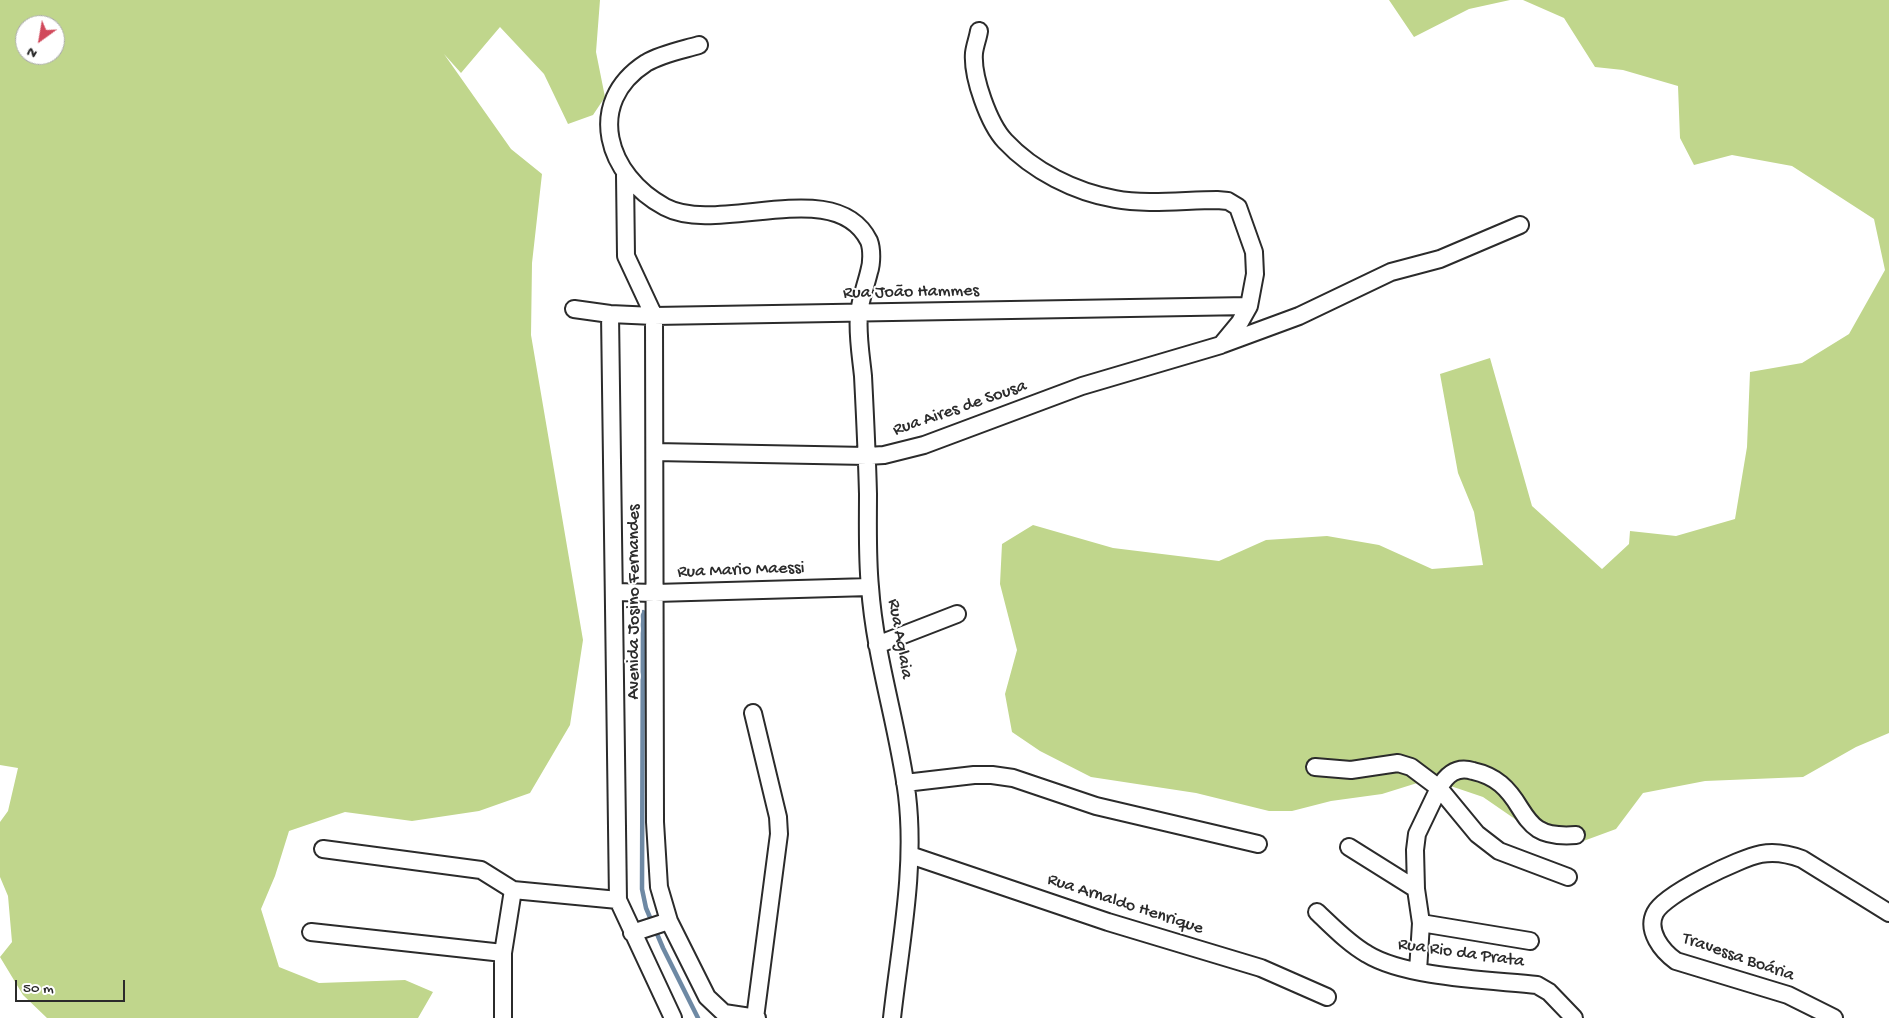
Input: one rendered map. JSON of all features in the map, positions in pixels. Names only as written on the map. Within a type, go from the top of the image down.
[{"type":"street","points":[[979,30],[974,52],[975,67],[978,84],[993,123],[1005,141],[1039,169],[1062,182],[1094,195],[1117,200],[1217,200],[1228,201],[1238,207],[1254,252],[1255,274],[1249,306],[1240,322],[1221,345]]},
{"type":"street","points":[[625,175],[612,146],[608,128],[611,104],[620,87],[633,73],[649,61],[699,45]]},
{"type":"street","name":"Rua Aglaia","points":[[625,175],[637,187],[666,208],[694,216],[796,207],[829,212],[848,218],[863,232],[870,244],[871,266],[859,314],[867,456],[870,587],[877,645],[892,708],[905,784],[910,855],[892,1018]]},
{"type":"street","name":"Avenida Josino Fernandes","points":[[625,175],[626,256],[654,316],[655,822],[661,925],[707,997],[725,1016]]},
{"type":"street","name":"Rua Aires de Sousa","points":[[655,452],[867,456],[884,455],[924,445],[1082,386],[1221,345],[1299,316],[1391,272],[1440,259],[1520,225]]},
{"type":"street","name":"Rua João Hammes","points":[[574,309],[610,314],[654,316],[1249,306]]},
{"type":"street","name":"Avenida Josino Fernandes","points":[[610,314],[618,900],[673,1018]]},
{"type":"street","name":"Rua Mario Maessi","points":[[614,592],[655,594],[870,587]]},
{"type":"street","points":[[877,645],[957,614]]},
{"type":"street","points":[[725,1016],[756,1018],[779,834],[778,817],[753,713]]},
{"type":"street","points":[[1315,767],[1351,770],[1398,763],[1412,767],[1439,788],[1477,834],[1499,851],[1568,877]]},
{"type":"street","points":[[1418,971],[1421,923],[1414,867],[1417,834],[1445,778],[1458,770],[1467,769],[1487,774],[1499,781],[1513,796],[1531,824],[1539,830],[1561,836],[1576,835]]},
{"type":"street","points":[[905,784],[974,775],[1013,778],[1096,806],[1258,844]]},
{"type":"street","points":[[1349,847],[1416,888]]},
{"type":"street","points":[[323,849],[481,870],[513,890],[618,900]]},
{"type":"street","name":"Travessa Boária","points":[[1834,1018],[1788,995],[1676,961],[1664,953],[1656,939],[1653,924],[1655,913],[1661,905],[1701,879],[1760,854],[1772,852],[1802,859],[1889,913]]},
{"type":"street","name":"Rua Arnaldo Henrique","points":[[910,855],[1108,922],[1262,968],[1327,996]]},
{"type":"street","points":[[503,1018],[504,953],[513,890]]},
{"type":"street","name":"Rua Rio da Prata","points":[[1317,912],[1349,941],[1368,955],[1389,964],[1418,971],[1537,985],[1549,992],[1574,1018]]},
{"type":"street","points":[[1421,923],[1530,941]]},
{"type":"street","points":[[632,933],[661,925]]},
{"type":"street","points":[[312,932],[504,953]]},
{"type":"green space","points":[[0,0],[600,0],[596,52],[605,97],[593,115],[568,124],[544,74],[500,27],[461,73],[444,54],[511,149],[542,174],[532,263],[531,335],[583,640],[570,725],[530,793],[479,811],[412,821],[345,812],[289,831],[275,876],[261,909],[279,967],[319,983],[405,980],[433,992],[418,1018],[47,1018],[23,995],[0,957],[12,942],[8,896],[0,877],[0,822],[8,811],[18,768],[0,765]]},
{"type":"green space","points":[[1389,0],[1510,0],[1469,9],[1414,37]]},
{"type":"green space","points":[[1523,0],[1889,0],[1889,733],[1856,747],[1803,777],[1705,781],[1643,793],[1616,829],[1578,843],[1528,828],[1483,797],[1430,779],[1382,794],[1331,801],[1292,811],[1269,811],[1196,793],[1091,777],[1040,751],[1012,732],[1005,694],[1017,650],[1000,584],[1002,544],[1033,525],[1113,548],[1219,561],[1266,540],[1327,536],[1379,545],[1432,569],[1483,565],[1474,512],[1458,473],[1440,374],[1490,358],[1532,506],[1602,569],[1629,544],[1630,531],[1676,536],[1735,519],[1747,447],[1750,372],[1802,363],[1849,334],[1885,270],[1874,219],[1792,166],[1732,155],[1694,165],[1680,138],[1678,86],[1623,70],[1595,67],[1564,18]]},
{"type":"waterway","points":[[643,612],[642,889],[646,908],[663,948],[698,1018]]}]
